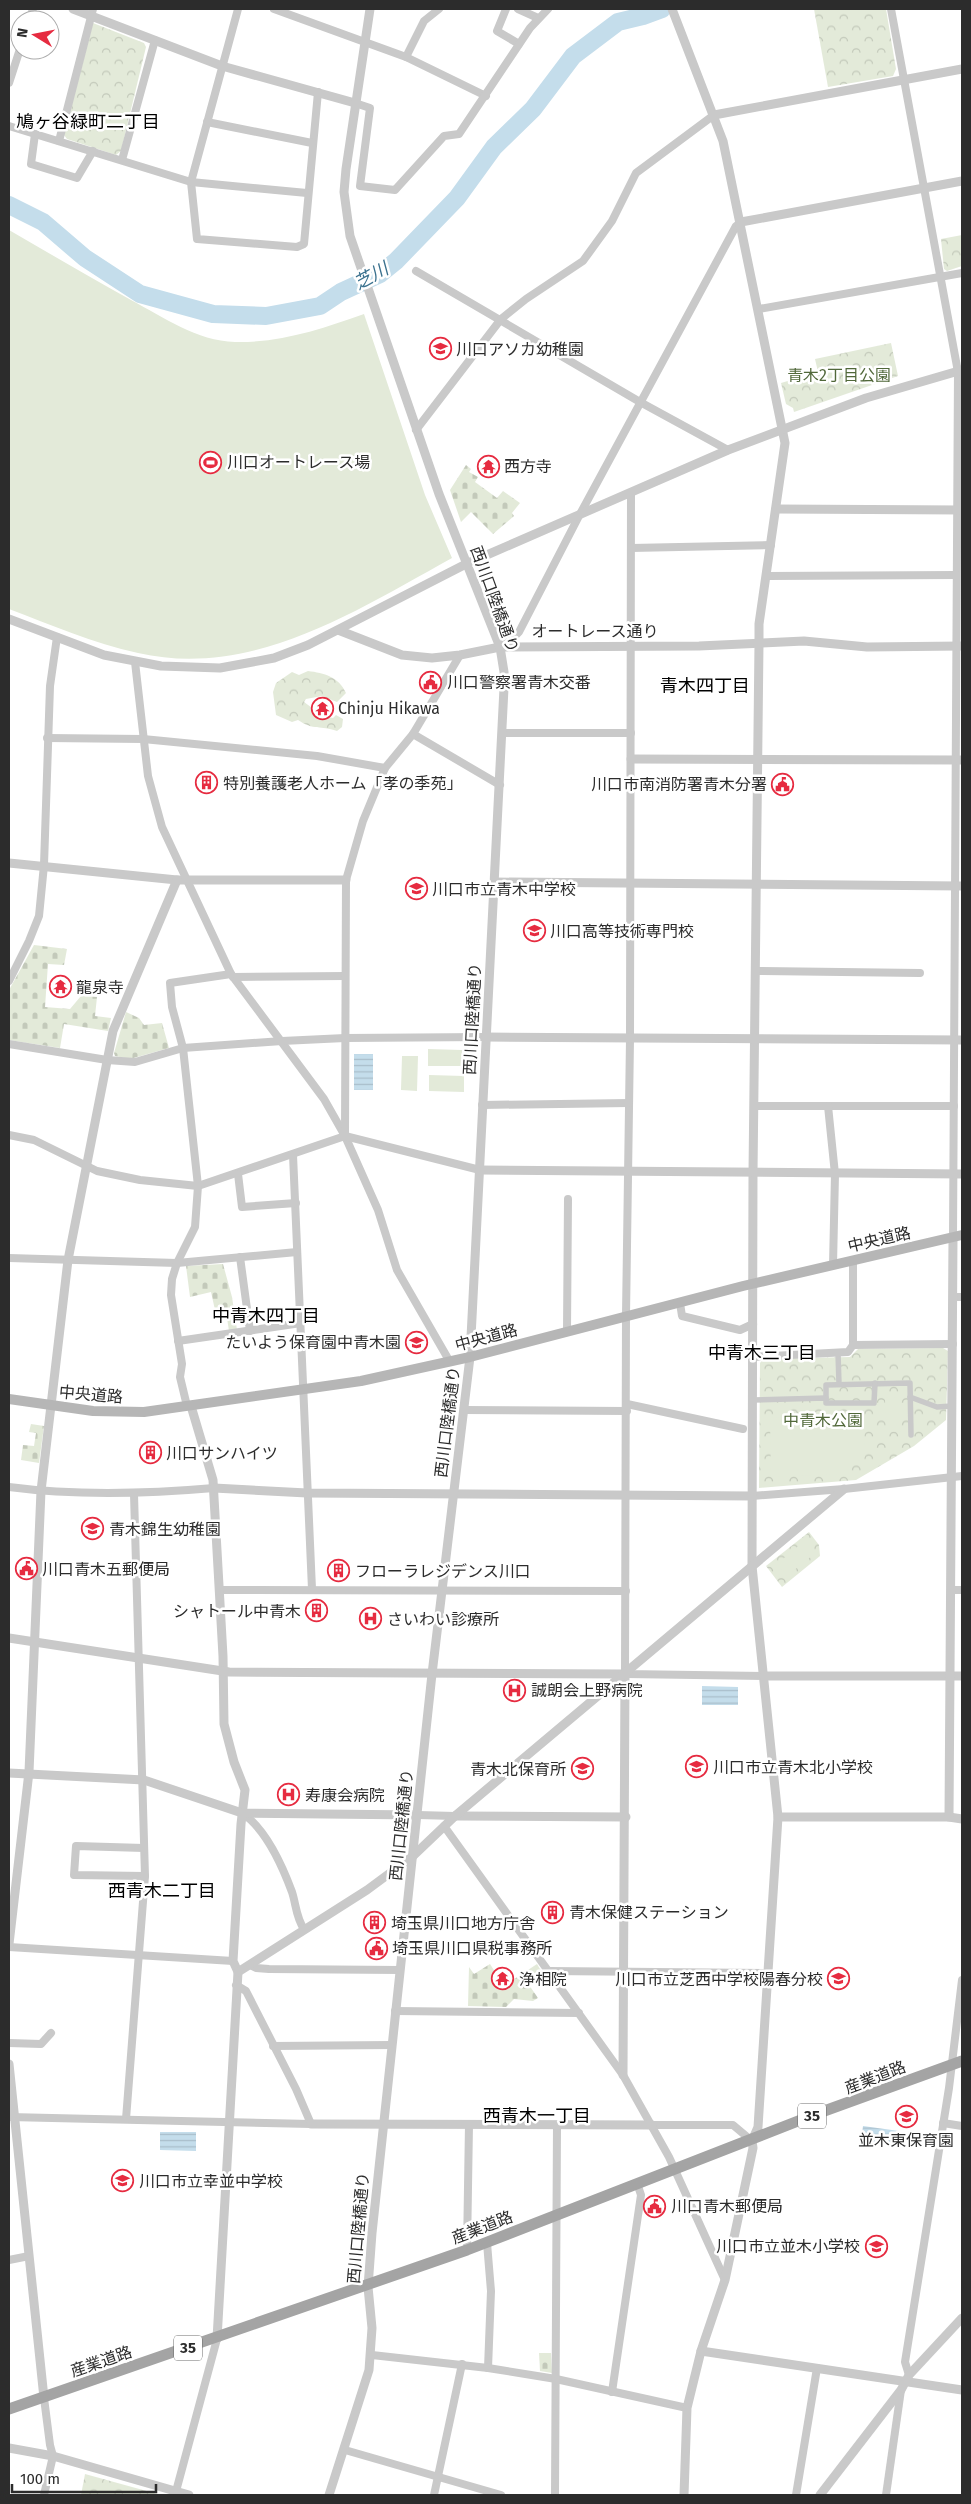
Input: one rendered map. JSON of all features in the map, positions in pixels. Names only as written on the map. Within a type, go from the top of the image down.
[{"type":"main road","name":"中央道路","points":[[9,1399],[51,1406],[120,1412],[189,1406],[304,1390],[397,1374],[450,1362],[753,1284],[958,1237]]},
{"type":"main road","name":"産業道路","points":[[9,2409],[217,2339],[468,2250],[637,2183],[962,2061]]},
{"type":"street","points":[[73,9],[92,13],[222,66],[370,108],[360,186],[395,190],[444,136],[460,134],[519,44],[538,18],[548,9]]},
{"type":"street","points":[[238,9],[191,182],[197,239],[297,247],[304,244],[307,192],[318,92]]},
{"type":"street","name":"西川口陸橋通り","points":[[330,2495],[366,2385],[372,2355],[368,2286],[383,2124],[432,1674],[470,1357],[500,785],[504,672],[500,647],[466,564],[416,430],[350,236],[344,192],[355,103],[370,9]]},
{"type":"street","points":[[406,57],[424,21],[439,9]]},
{"type":"street","points":[[506,9],[497,30],[519,44]]},
{"type":"street","points":[[518,9],[538,18]]},
{"type":"street","points":[[672,9],[714,115],[728,163],[784,428],[785,443],[766,576],[759,643],[752,1357],[752,1566],[778,1817],[758,2127],[752,2140],[753,2148],[725,2280],[701,2351],[687,2408],[684,2495]]},
{"type":"street","points":[[890,9],[940,276],[960,371],[960,510],[956,575],[959,646],[958,1040],[954,1106],[957,1174],[958,1297],[953,1344],[949,1817]]},
{"type":"street","points":[[278,10],[406,57],[486,96]]},
{"type":"street","points":[[59,141],[92,13]]},
{"type":"street","points":[[122,160],[155,40]]},
{"type":"street","points":[[9,83],[16,60]]},
{"type":"street","points":[[416,430],[501,319],[583,261],[612,221],[636,173],[714,115],[962,69]]},
{"type":"street","points":[[207,122],[312,143]]},
{"type":"street","points":[[9,126],[191,182],[307,192]]},
{"type":"street","points":[[35,134],[31,164],[77,178],[93,151]]},
{"type":"street","points":[[500,647],[519,632],[579,516],[736,226],[741,222],[962,181]]},
{"type":"street","points":[[416,271],[640,402],[728,450]]},
{"type":"street","points":[[759,309],[962,273]]},
{"type":"street","points":[[9,619],[104,655],[135,662],[196,669],[238,666],[290,652],[338,630],[466,564],[728,450],[866,398],[960,371]]},
{"type":"street","points":[[623,2075],[626,1816],[626,1316],[630,1038],[632,646],[631,493]]},
{"type":"street","points":[[776,509],[960,510]]},
{"type":"street","points":[[632,548],[771,546]]},
{"type":"street","points":[[766,576],[956,575]]},
{"type":"street","name":"オートレース通り","points":[[338,630],[402,655],[432,658],[460,656],[500,647],[632,646],[804,641],[867,647],[959,646]]},
{"type":"street","points":[[9,981],[39,916],[44,865],[50,686],[57,637]]},
{"type":"street","points":[[345,1136],[346,880],[363,821],[385,768],[412,734],[460,656]]},
{"type":"street","points":[[135,662],[148,776],[162,827],[182,880],[232,975],[324,1099],[345,1136],[378,1210],[397,1270],[450,1362]]},
{"type":"street","points":[[502,733],[631,734]]},
{"type":"street","points":[[412,734],[500,785]]},
{"type":"street","points":[[48,738],[143,739],[316,756],[385,768]]},
{"type":"street","points":[[631,759],[959,760]]},
{"type":"street","points":[[9,863],[182,880],[346,880]]},
{"type":"street","points":[[182,880],[122,1006],[113,1031],[85,1165],[68,1260],[41,1491],[29,1772],[9,1946],[233,1961]]},
{"type":"street","points":[[494,882],[959,886]]},
{"type":"street","points":[[755,971],[920,973]]},
{"type":"street","points":[[175,2494],[217,2339],[238,1972],[233,1961],[245,1790],[234,1762],[224,1724],[214,1488],[180,1377],[182,1364],[171,1295],[172,1279],[177,1264],[195,1227],[198,1186],[183,1048],[172,1007],[170,983],[232,975],[345,976]]},
{"type":"street","points":[[9,1044],[107,1060],[135,1062],[183,1048],[282,1040],[345,1038],[958,1040]]},
{"type":"street","points":[[482,1105],[629,1103]]},
{"type":"street","points":[[754,1106],[954,1106]]},
{"type":"street","points":[[828,1106],[835,1174],[833,1265]]},
{"type":"street","points":[[9,1135],[34,1140],[97,1171],[140,1180],[198,1186],[238,1174],[345,1136],[480,1170],[957,1174]]},
{"type":"street","points":[[293,1155],[312,1589]]},
{"type":"street","points":[[238,1174],[242,1207],[296,1203]]},
{"type":"street","points":[[567,1331],[568,1199]]},
{"type":"street","points":[[9,1258],[177,1264],[297,1252]]},
{"type":"street","points":[[240,1258],[250,1330]]},
{"type":"street","points":[[752,1357],[848,1352],[853,1345],[853,1260]]},
{"type":"street","points":[[680,1303],[682,1316],[740,1330],[753,1324]]},
{"type":"street","points":[[178,1341],[301,1323]]},
{"type":"street","points":[[853,1345],[953,1344]]},
{"type":"street","points":[[838,1353],[839,1384]]},
{"type":"street","points":[[875,1383],[874,1403],[826,1403],[826,1385],[839,1384],[910,1382],[911,1435]]},
{"type":"street","points":[[910,1397],[937,1407],[952,1406]]},
{"type":"street","points":[[752,1400],[826,1398]]},
{"type":"street","points":[[464,1410],[627,1408],[743,1430]]},
{"type":"street","points":[[9,1487],[41,1491],[134,1494],[214,1488],[307,1494],[752,1496],[844,1489],[962,1476]]},
{"type":"street","points":[[238,1972],[367,1890],[413,1856],[455,1816],[844,1489]]},
{"type":"street","points":[[126,2119],[145,1876],[144,1780],[134,1494]]},
{"type":"street","points":[[219,1590],[443,1589],[626,1591]]},
{"type":"street","points":[[951,1590],[962,1590]]},
{"type":"street","points":[[9,1638],[35,1640],[223,1671],[432,1674],[962,1676]]},
{"type":"street","points":[[9,1773],[29,1772],[144,1780],[242,1813],[252,1820],[279,1862],[292,1892],[300,1922],[304,1929]]},
{"type":"street","points":[[242,1813],[626,1816]]},
{"type":"street","points":[[778,1817],[949,1817],[962,1819]]},
{"type":"street","points":[[444,1826],[623,2075],[675,2169],[725,2280]]},
{"type":"street","points":[[144,1848],[76,1846],[74,1875],[145,1876]]},
{"type":"street","points":[[250,1965],[256,1968],[269,1969],[400,1970]]},
{"type":"street","points":[[549,1971],[768,1973]]},
{"type":"street","points":[[908,2378],[905,2362],[943,2123],[962,1980]]},
{"type":"street","points":[[236,1985],[246,1991],[296,2089],[311,2124]]},
{"type":"street","points":[[395,2012],[579,2013]]},
{"type":"street","points":[[9,2043],[41,2044],[51,2033]]},
{"type":"street","points":[[273,2046],[392,2045]]},
{"type":"street","points":[[9,2064],[11,2117],[29,2256],[44,2398],[53,2456],[44,2495]]},
{"type":"street","points":[[11,2117],[311,2124],[733,2125],[752,2140]]},
{"type":"street","points":[[943,2123],[962,2126]]},
{"type":"street","points":[[468,2250],[469,2124]]},
{"type":"street","points":[[555,2495],[557,2125]]},
{"type":"street","points":[[612,2392],[641,2195],[637,2183]]},
{"type":"street","points":[[487,2243],[491,2291],[488,2368]]},
{"type":"street","points":[[9,2260],[29,2256]]},
{"type":"street","points":[[820,2495],[901,2390],[908,2378],[962,2318]]},
{"type":"street","points":[[701,2351],[817,2368],[908,2378],[962,2390]]},
{"type":"street","points":[[372,2355],[462,2364],[556,2379],[687,2408]]},
{"type":"street","points":[[434,2495],[462,2364]]},
{"type":"street","points":[[796,2495],[817,2368]]},
{"type":"street","points":[[886,2495],[901,2390]]},
{"type":"street","points":[[9,2448],[53,2456],[175,2494],[188,2495]]},
{"type":"street","points":[[345,2450],[501,2495]]},
{"type":"green space","points":[[814,9],[886,9],[896,69],[893,76],[828,87]]},
{"type":"green space","points":[[93,23],[144,43],[146,47],[121,151],[116,155],[67,139],[64,135]]},
{"type":"green space","name":"川口オートレース場","points":[[9,230],[181,327],[221,341],[252,342],[285,338],[317,330],[364,314],[425,495],[452,558],[341,618],[302,635],[262,648],[222,657],[180,659],[138,653],[88,639],[9,609]]},
{"type":"green space","points":[[962,235],[962,266],[947,271],[944,269],[941,239]]},
{"type":"green space","name":"青木2丁目公園","points":[[891,343],[898,376],[794,412],[793,408],[786,404],[781,383],[818,372],[815,359]]},
{"type":"green space","points":[[466,465],[471,469],[469,472],[478,477],[475,482],[497,498],[503,491],[520,503],[512,513],[514,516],[493,534],[471,512],[461,522],[450,490]]},
{"type":"green space","points":[[308,671],[330,677],[339,683],[346,693],[337,702],[322,696],[306,699],[304,702],[323,716],[333,718],[336,715],[343,719],[342,727],[337,731],[308,726],[298,720],[292,722],[276,715],[273,692],[276,683],[292,672],[299,675]]},
{"type":"green space","points":[[34,945],[67,949],[64,965],[48,964],[45,1007],[70,1009],[81,996],[97,997],[95,1016],[111,1018],[108,1031],[64,1024],[60,1048],[9,1040],[9,990]]},
{"type":"green space","points":[[126,1012],[139,1018],[144,1025],[162,1023],[169,1048],[130,1059],[115,1056],[114,1053]]},
{"type":"green space","points":[[428,1049],[462,1050],[462,1066],[428,1066]]},
{"type":"green space","points":[[402,1056],[418,1056],[417,1091],[401,1090]]},
{"type":"green space","points":[[429,1075],[464,1076],[464,1092],[429,1091]]},
{"type":"green space","points":[[223,1264],[232,1297],[237,1330],[229,1331],[227,1318],[217,1319],[211,1292],[190,1297],[186,1266]]},
{"type":"green space","name":"中青木公園","points":[[943,1348],[948,1351],[946,1420],[914,1446],[856,1480],[759,1488],[760,1363],[763,1359],[850,1357],[858,1349]]},
{"type":"green space","points":[[901,1397],[901,1431],[886,1432],[885,1398]]},
{"type":"green space","points":[[864,1416],[865,1457],[838,1474],[771,1477],[770,1418]]},
{"type":"green space","points":[[31,1424],[44,1426],[39,1463],[21,1460],[23,1445],[34,1446],[36,1433],[29,1432]]},
{"type":"green space","points":[[809,1532],[819,1545],[820,1556],[782,1587],[766,1566]]},
{"type":"green space","points":[[803,1542],[813,1555],[787,1576],[777,1564]]},
{"type":"green space","name":"浄相院","points":[[490,1964],[504,1986],[537,1964],[543,1974],[529,1985],[538,1998],[533,2001],[514,1999],[506,2007],[468,2006],[469,1967],[474,1974]]},
{"type":"green space","points":[[539,2353],[551,2353],[552,2373],[540,2371]]},
{"type":"green space","points":[[85,2474],[161,2495],[81,2495]]},
{"type":"water","points":[[354,1054],[373,1054],[373,1090],[354,1090]]},
{"type":"water","points":[[702,1686],[738,1687],[738,1705],[702,1705]]},
{"type":"water","points":[[863,2126],[899,2131],[896,2147],[861,2141]]},
{"type":"water","points":[[160,2132],[196,2132],[196,2151],[160,2150]]},
{"type":"waterway","name":"芝川","points":[[9,205],[43,222],[85,258],[140,294],[213,314],[266,316],[320,306],[341,292],[380,274],[396,261],[457,198],[494,147],[533,109],[573,56],[618,22],[662,9]]},
{"type":"place","name":"川口アソカ幼稚園","points":[[440,349]]},
{"type":"place","name":"川口オートレース場","points":[[211,462]]},
{"type":"place","name":"西方寺","points":[[488,466]]},
{"type":"place","name":"川口警察署青木交番","points":[[431,682]]},
{"type":"place","name":"Chinju Hikawa","points":[[322,708]]},
{"type":"place","name":"特別養護老人ホーム「孝の季苑」","points":[[207,783]]},
{"type":"place","name":"川口市南消防署青木分署","points":[[783,784]]},
{"type":"place","name":"川口市立青木中学校","points":[[416,889]]},
{"type":"place","name":"川口高等技術専門校","points":[[534,931]]},
{"type":"place","name":"龍泉寺","points":[[60,987]]},
{"type":"place","name":"たいよう保育園中青木園","points":[[417,1342]]},
{"type":"place","name":"川口サンハイツ","points":[[150,1453]]},
{"type":"place","name":"青木錦生幼稚園","points":[[93,1529]]},
{"type":"place","name":"川口青木五郵便局","points":[[26,1569]]},
{"type":"place","name":"フローラレジデンス川口","points":[[339,1571]]},
{"type":"place","name":"シャトール中青木","points":[[317,1611]]},
{"type":"place","name":"さいわい診療所","points":[[371,1619]]},
{"type":"place","name":"誠朗会上野病院","points":[[515,1690]]},
{"type":"place","name":"川口市立青木北小学校","points":[[697,1767]]},
{"type":"place","name":"青木北保育所","points":[[582,1769]]},
{"type":"place","name":"寿康会病院","points":[[289,1795]]},
{"type":"place","name":"青木保健ステーション","points":[[553,1912]]},
{"type":"place","name":"埼玉県川口地方庁舎","points":[[375,1923]]},
{"type":"place","name":"埼玉県川口県税事務所","points":[[376,1948]]},
{"type":"place","name":"浄相院","points":[[503,1979]]},
{"type":"place","name":"川口市立芝西中学校陽春分校","points":[[839,1979]]},
{"type":"place","name":"並木東保育園","points":[[906,2116]]},
{"type":"place","name":"川口市立幸並中学校","points":[[123,2181]]},
{"type":"place","name":"川口青木郵便局","points":[[655,2206]]},
{"type":"place","name":"川口市立並木小学校","points":[[876,2246]]},
{"type":"district","name":"鳩ヶ谷緑町二丁目","points":[[88,122]]},
{"type":"district","name":"青木四丁目","points":[[705,686]]},
{"type":"district","name":"中青木四丁目","points":[[266,1316]]},
{"type":"district","name":"中青木三丁目","points":[[762,1353]]},
{"type":"district","name":"西青木二丁目","points":[[162,1891]]},
{"type":"district","name":"西青木一丁目","points":[[537,2116]]}]
